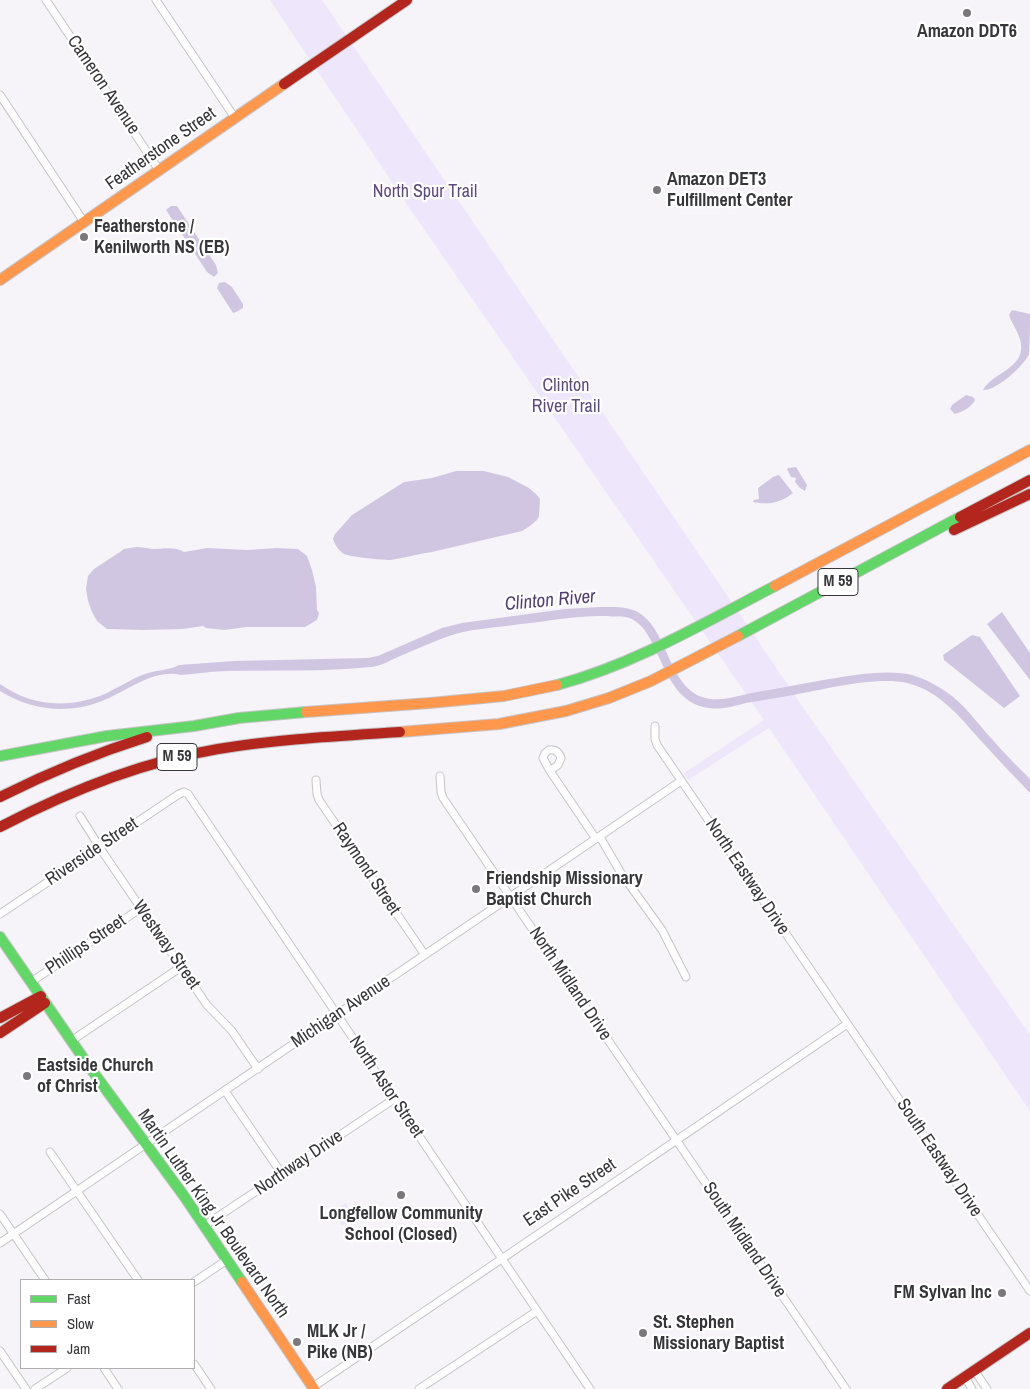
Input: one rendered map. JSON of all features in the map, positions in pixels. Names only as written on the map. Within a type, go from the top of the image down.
[{"type":"main road","name":"Featherstone Street","points":[[0,280],[340,44],[407,0]]},
{"type":"main road","points":[[948,494],[1030,441]]},
{"type":"main road","name":"M 59","points":[[0,797],[83,758],[150,736],[194,726],[262,716],[430,704],[504,696],[542,689],[610,669],[675,639],[1030,450]]},
{"type":"main road","name":"M 59","points":[[0,827],[62,796],[94,783],[190,754],[267,742],[509,723],[573,709],[621,693],[655,679],[688,662],[1030,480]]},
{"type":"main road","points":[[930,534],[943,534],[1030,494]]},
{"type":"main road","points":[[0,756],[107,736],[194,726]]},
{"type":"main road","name":"Martin Luther King Jr Boulevard North","points":[[0,937],[71,1041],[204,1226],[312,1388]]},
{"type":"main road","points":[[0,1018],[43,1000]]},
{"type":"main road","points":[[0,1033],[43,1000]]},
{"type":"main road","points":[[947,1389],[1030,1333]]},
{"type":"street","name":"Cameron Avenue","points":[[46,0],[159,170]]},
{"type":"street","points":[[156,0],[234,118]]},
{"type":"street","points":[[0,95],[84,222]]},
{"type":"street","name":"North Eastway Drive","points":[[655,726],[656,743],[847,1024]]},
{"type":"street","points":[[550,771],[662,930],[686,976]]},
{"type":"street","name":"North Midland Drive","points":[[440,776],[443,798],[676,1140]]},
{"type":"street","name":"Raymond Street","points":[[316,780],[319,800],[425,955]]},
{"type":"street","name":"Michigan Avenue","points":[[0,1243],[681,781]]},
{"type":"street","name":"Riverside Street","points":[[0,914],[179,794],[185,792]]},
{"type":"street","name":"North Astor Street","points":[[185,792],[190,795],[590,1389]]},
{"type":"street","name":"Westway Street","points":[[80,816],[181,967],[210,1008],[232,1031],[258,1069]]},
{"type":"street","name":"Phillips Street","points":[[31,982],[141,908]]},
{"type":"street","points":[[71,1041],[181,967]]},
{"type":"street","name":"East Pike Street","points":[[312,1388],[418,1318],[847,1024]]},
{"type":"street","name":"South Eastway Drive","points":[[847,1024],[1030,1291]]},
{"type":"street","points":[[225,1091],[282,1174]]},
{"type":"street","name":"Northway Drive","points":[[204,1226],[394,1099]]},
{"type":"street","name":"South Midland Drive","points":[[676,1140],[846,1389]]},
{"type":"street","points":[[50,1152],[137,1279]]},
{"type":"street","points":[[0,1214],[44,1279]]},
{"type":"street","points":[[195,1281],[227,1260]]},
{"type":"street","points":[[419,1389],[537,1311]]},
{"type":"street","points":[[0,1351],[26,1389]]},
{"type":"street","points":[[195,1365],[211,1389]]},
{"type":"street","points":[[35,1389],[65,1369]]},
{"type":"street","points":[[105,1369],[118,1389]]},
{"type":"street","points":[[974,1370],[987,1389]]},
{"type":"street","points":[[964,1377],[972,1389]]},
{"type":"green space","name":"Clinton River Trail","points":[[270,0],[322,0],[805,710],[1030,1035],[1030,1111],[769,728],[688,780],[684,773],[764,720],[410,209]]},
{"type":"green space","points":[[346,1203],[356,1217],[342,1226],[333,1212]]},
{"type":"shaded area","points":[[171,206],[177,206],[216,265],[218,273],[214,277],[207,272],[166,210]]},
{"type":"shaded area","points":[[225,282],[232,287],[243,304],[243,308],[233,313],[217,288],[219,283]]},
{"type":"shaded area","points":[[1012,310],[1030,314],[1029,354],[1022,365],[1009,377],[989,389],[983,390],[1013,365],[1021,352],[1018,333],[1009,315]]},
{"type":"shaded area","points":[[966,395],[973,397],[974,403],[955,414],[950,409],[952,405]]},
{"type":"shaded area","points":[[796,467],[807,485],[805,491],[795,482],[796,478],[791,477],[787,469]]},
{"type":"shaded area","points":[[456,471],[484,471],[508,477],[529,488],[540,499],[537,520],[522,531],[390,560],[348,555],[338,549],[333,539],[335,534],[352,515],[404,482],[432,478]]},
{"type":"shaded area","points":[[779,475],[793,493],[784,499],[774,502],[753,502],[759,499],[758,488]]},
{"type":"shaded area","points":[[136,547],[152,549],[173,548],[184,552],[207,548],[247,550],[298,549],[307,556],[312,570],[319,613],[317,620],[305,627],[246,627],[224,630],[203,626],[183,629],[107,629],[97,621],[88,601],[86,589],[88,576],[94,569],[124,549]]},
{"type":"shaded area","points":[[599,607],[629,609],[645,617],[661,640],[681,680],[690,690],[702,697],[728,698],[759,691],[870,673],[902,673],[922,679],[947,693],[968,711],[1030,779],[1030,793],[950,707],[941,699],[919,687],[894,681],[866,682],[728,707],[709,708],[692,703],[680,692],[670,679],[647,634],[638,623],[626,617],[575,617],[464,632],[446,637],[371,667],[318,670],[222,671],[162,675],[144,680],[109,698],[82,707],[68,709],[40,707],[13,698],[0,691],[0,684],[12,692],[38,701],[52,703],[80,702],[107,693],[146,673],[179,665],[234,661],[367,658],[378,656],[442,628],[462,623],[565,609]]},
{"type":"shaded area","points":[[1002,612],[1030,653],[1030,680],[987,624]]},
{"type":"shaded area","points":[[972,635],[980,637],[1020,696],[1004,708],[944,660],[943,655]]},
{"type":"traffic: fast","points":[[738,636],[960,517]]},
{"type":"traffic: fast","points":[[557,685],[614,666],[669,642],[775,586]]},
{"type":"traffic: fast","points":[[0,756],[107,736],[194,726],[239,718],[306,712]]},
{"type":"traffic: fast","points":[[0,937],[88,1065],[184,1196],[242,1282]]},
{"type":"traffic: slow","points":[[0,280],[284,84]]},
{"type":"traffic: slow","points":[[775,586],[1030,450]]},
{"type":"traffic: slow","points":[[400,732],[499,724],[566,711],[609,698],[651,681],[738,636]]},
{"type":"traffic: slow","points":[[306,712],[504,696],[557,685]]},
{"type":"traffic: slow","points":[[242,1282],[314,1389]]},
{"type":"traffic: jam","points":[[284,84],[407,0]]},
{"type":"traffic: jam","points":[[960,517],[1030,480]]},
{"type":"traffic: jam","points":[[954,530],[1030,494]]},
{"type":"traffic: jam","points":[[0,827],[52,801],[106,779],[189,755],[263,743],[400,732]]},
{"type":"traffic: jam","points":[[0,797],[72,764],[147,737]]},
{"type":"traffic: jam","points":[[0,1018],[41,996]]},
{"type":"traffic: jam","points":[[0,1033],[45,1003]]},
{"type":"traffic: jam","points":[[947,1389],[1030,1333]]},
{"type":"place","name":"Amazon DDT6","points":[[967,13]]},
{"type":"place","name":"Amazon DET3 Fulfillment Center","points":[[657,190]]},
{"type":"place","name":"Featherstone / Kenilworth NS (EB)","points":[[84,237]]},
{"type":"place","name":"Friendship Missionary Baptist Church","points":[[476,889]]},
{"type":"place","name":"Eastside Church of Christ","points":[[27,1076]]},
{"type":"place","name":"Longfellow Community School (Closed)","points":[[401,1195]]},
{"type":"place","name":"FM Sylvan Inc","points":[[1002,1293]]},
{"type":"place","name":"St. Stephen Missionary Baptist","points":[[643,1333]]},
{"type":"place","name":"MLK Jr / Pike (NB)","points":[[297,1342]]},
{"type":"park label","name":"North Spur Trail","points":[[425,192]]},
{"type":"water label","name":"Clinton River","points":[[550,601]]}]
